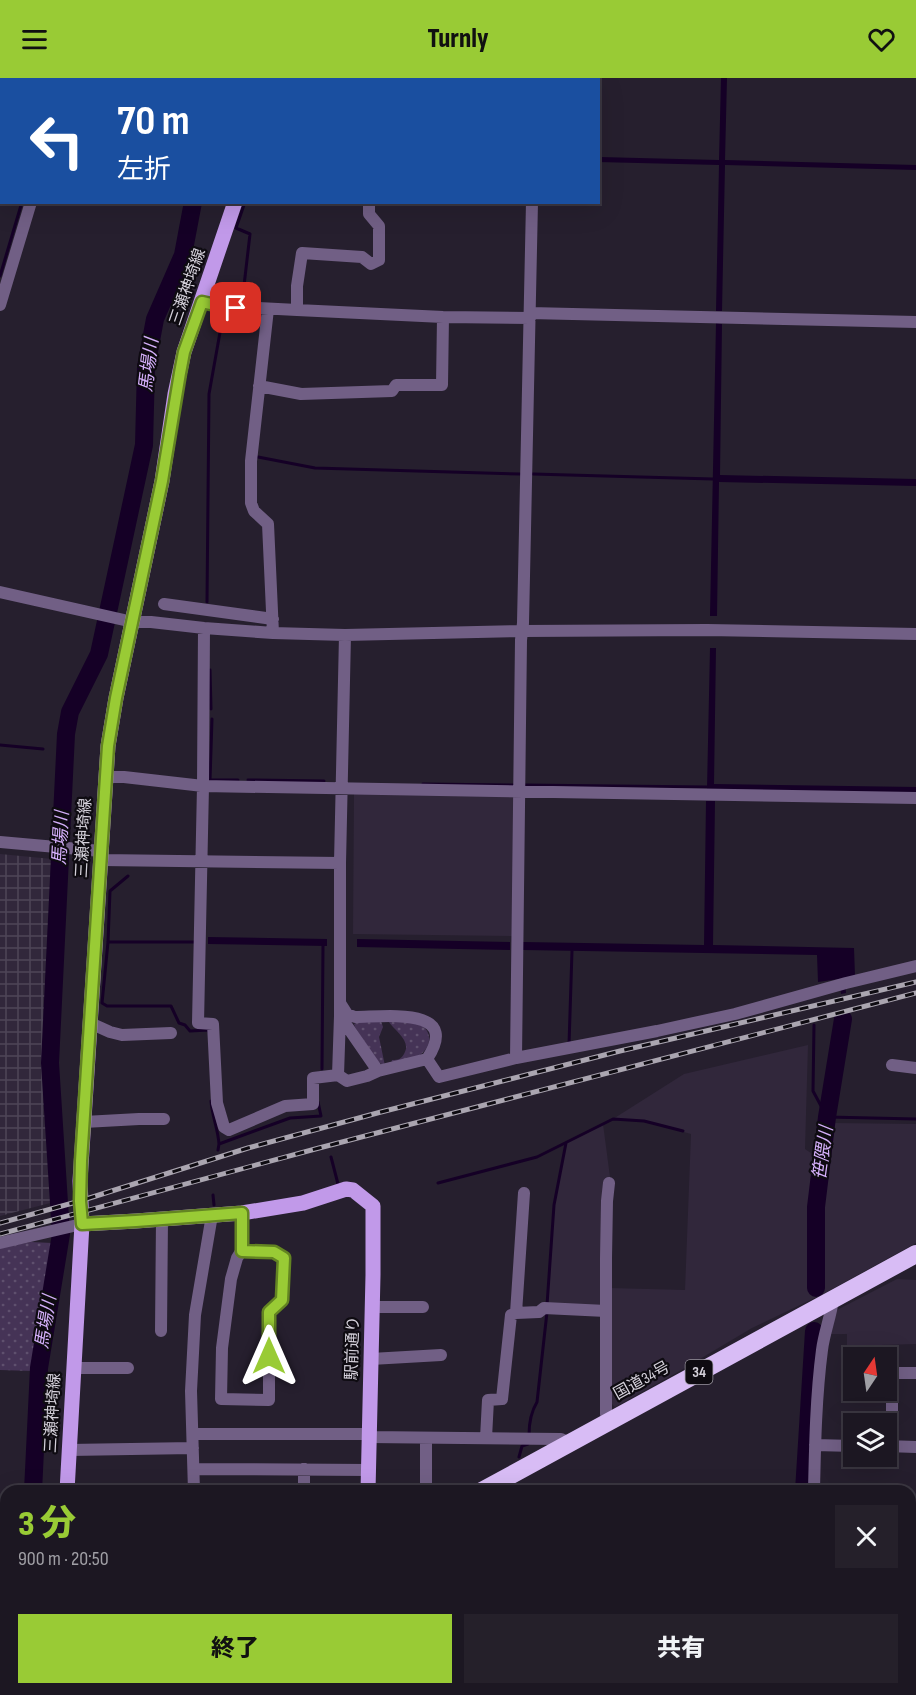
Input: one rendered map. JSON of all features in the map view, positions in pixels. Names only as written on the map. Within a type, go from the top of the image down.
[{"type":"highway","name":"国道34号","points":[[493,1485],[916,1254]]},
{"type":"main road","name":"三瀬神埼線","points":[[67,1485],[74,1368],[75,1225],[80,1191],[108,746],[126,620],[162,481],[175,394],[184,352],[234,204]]},
{"type":"main road","name":"駅前通り","points":[[242,1213],[303,1203],[346,1189],[353,1190],[373,1206],[368,1485]]},
{"type":"main road","points":[[75,1225],[242,1213]]},
{"type":"street","points":[[0,305],[30,204]]},
{"type":"street","points":[[297,310],[297,286],[302,253],[362,257],[371,264],[379,260],[379,226],[369,214],[369,204]]},
{"type":"street","points":[[516,1058],[518,791],[532,204]]},
{"type":"street","points":[[202,302],[220,306],[268,309],[443,316],[916,322]]},
{"type":"street","points":[[268,309],[251,461],[251,503],[254,511],[268,524],[273,633]]},
{"type":"street","points":[[259,386],[301,394],[392,391],[396,385],[442,385],[443,316]]},
{"type":"street","points":[[0,592],[126,620],[273,633],[345,636],[522,631],[707,630],[916,634]]},
{"type":"street","points":[[164,604],[273,619]]},
{"type":"street","points":[[204,628],[198,1023],[213,1024],[217,1102],[224,1127],[229,1130],[285,1106],[313,1104],[313,1078],[338,1075],[347,1081],[368,1076],[378,1071],[427,1059],[434,1048],[435,1032],[430,1023],[416,1017],[356,1017],[347,1014],[340,1003]]},
{"type":"street","points":[[338,1075],[345,636]]},
{"type":"street","points":[[105,777],[203,786],[916,798]]},
{"type":"street","points":[[0,842],[70,849],[101,855],[202,861],[340,863]]},
{"type":"street","points":[[427,1059],[439,1077],[516,1058],[735,1014],[916,966]]},
{"type":"street","points":[[340,1016],[378,1071]]},
{"type":"street","points":[[90,1023],[122,1035],[171,1033]]},
{"type":"street","points":[[892,1065],[916,1068]]},
{"type":"street","points":[[84,1122],[164,1119]]},
{"type":"street","points":[[609,1183],[606,1311],[606,1414],[609,1421]]},
{"type":"street","points":[[516,1313],[524,1193]]},
{"type":"street","points":[[242,1213],[242,1251],[237,1258],[231,1279],[222,1348],[221,1399],[269,1400],[269,1312],[282,1300],[284,1258],[274,1252],[242,1251]]},
{"type":"street","points":[[195,1485],[198,1468],[193,1448],[197,1434],[191,1391],[195,1315],[212,1215]]},
{"type":"street","points":[[161,1330],[162,1219]]},
{"type":"street","points":[[0,1243],[75,1225]]},
{"type":"street","points":[[814,1485],[822,1348],[833,1299]]},
{"type":"street","points":[[372,1307],[423,1307]]},
{"type":"street","points":[[486,1438],[488,1400],[502,1399],[511,1315],[539,1312],[547,1308],[606,1311]]},
{"type":"street","points":[[371,1359],[441,1355]]},
{"type":"street","points":[[74,1368],[128,1368]]},
{"type":"street","points":[[897,1373],[916,1373]]},
{"type":"street","points":[[197,1434],[561,1439],[570,1443]]},
{"type":"street","points":[[426,1438],[426,1485]]},
{"type":"street","points":[[815,1445],[843,1446]]},
{"type":"street","points":[[897,1446],[916,1447]]},
{"type":"street","points":[[69,1450],[193,1448]]},
{"type":"street","points":[[198,1468],[368,1470]]},
{"type":"street","points":[[304,1469],[304,1485]]},
{"type":"shaded area","points":[[721,78],[727,78],[725,160],[916,165],[916,170],[725,165],[722,311],[716,311],[719,165],[600,162],[600,157],[719,160]]},
{"type":"shaded area","points":[[716,323],[722,324],[720,475],[916,479],[916,486],[719,482],[717,616],[710,616]]},
{"type":"shaded area","points":[[710,648],[716,648],[714,784],[916,787],[916,793],[707,789]]},
{"type":"shaded area","points":[[354,793],[515,795],[514,936],[353,934]]},
{"type":"shaded area","points":[[706,801],[715,801],[713,945],[854,948],[855,976],[845,978],[846,993],[841,994],[839,979],[818,982],[817,955],[523,950],[523,942],[704,945]]},
{"type":"shaded area","points":[[0,854],[52,859],[43,1075],[54,1202],[0,1216]]},
{"type":"shaded area","points":[[208,937],[327,939],[327,946],[208,944]]},
{"type":"shaded area","points":[[357,939],[510,942],[510,950],[357,947]]},
{"type":"shaded area","points":[[381,1021],[383,1027],[379,1037],[385,1066],[378,1062],[354,1024]]},
{"type":"shaded area","points":[[388,1021],[421,1025],[428,1034],[429,1041],[424,1052],[412,1059],[391,1064],[392,1060],[403,1056],[406,1045],[402,1036]]},
{"type":"shaded area","points":[[808,1045],[805,1149],[824,1162],[832,1123],[916,1124],[916,1243],[823,1294],[752,1328],[615,1407],[610,1402],[610,1306],[548,1303],[554,1205],[566,1143],[603,1124],[610,1177],[610,1288],[685,1290],[691,1134],[644,1121],[613,1119],[684,1074]]},
{"type":"shaded area","points":[[31,1242],[52,1243],[33,1371],[0,1370],[0,1248]]},
{"type":"shaded area","points":[[897,1279],[916,1280],[916,1344],[847,1346],[847,1334],[829,1334],[835,1311]]},
{"type":"waterway","points":[[0,276],[21,204]]},
{"type":"waterway","name":"馬場川","points":[[33,1485],[39,1368],[61,1234],[50,1063],[66,734],[70,712],[99,654],[144,445],[146,367],[155,319],[183,255],[193,204]]},
{"type":"waterway","points":[[242,303],[250,234],[236,228],[244,204]]},
{"type":"waterway","points":[[207,602],[209,394],[224,310]]},
{"type":"waterway","points":[[258,457],[315,468],[520,474]]},
{"type":"waterway","points":[[533,474],[713,479]]},
{"type":"waterway","points":[[210,670],[211,709]]},
{"type":"waterway","points":[[212,719],[210,780],[238,780]]},
{"type":"waterway","points":[[0,745],[43,749]]},
{"type":"waterway","points":[[248,780],[324,781]]},
{"type":"waterway","points":[[423,784],[513,785]]},
{"type":"waterway","points":[[524,785],[707,787]]},
{"type":"waterway","points":[[128,876],[110,891],[102,1003],[107,1006],[171,1006],[179,1023],[185,1025],[190,1031],[209,1030],[209,1032]]},
{"type":"waterway","points":[[108,942],[196,942]]},
{"type":"waterway","points":[[322,1069],[323,946]]},
{"type":"waterway","points":[[569,1045],[572,951]]},
{"type":"waterway","name":"笹隈川","points":[[816,1288],[816,1207],[827,1117],[843,1019]]},
{"type":"waterway","name":"笹隈川","points":[[814,1025],[813,1091],[827,1117],[916,1119]]},
{"type":"waterway","points":[[211,1101],[219,1144],[290,1118],[321,1116],[318,1102]]},
{"type":"waterway","points":[[438,1183],[537,1157],[613,1119],[644,1121],[683,1131]]},
{"type":"waterway","points":[[547,1305],[554,1205],[566,1143]]},
{"type":"waterway","points":[[218,1150],[219,1144]]},
{"type":"waterway","points":[[331,1157],[338,1184]]},
{"type":"waterway","points":[[213,1195],[214,1205]]},
{"type":"waterway","points":[[529,1435],[529,1426],[537,1402],[547,1312]]},
{"type":"waterway","name":"笹隈川","points":[[804,1485],[814,1331]]},
{"type":"waterway","points":[[519,1457],[522,1446],[528,1444]]},
{"type":"railway","points":[[0,1223],[80,1201],[248,1148],[381,1112],[620,1051],[916,982]]},
{"type":"railway","points":[[0,1234],[319,1148],[916,993]]},
{"type":"route","points":[[236,308],[202,302],[184,352],[175,394],[162,481],[116,698],[105,777],[80,1201],[82,1224],[242,1213],[242,1251],[274,1252],[284,1258],[282,1300],[269,1312],[269,1356]]}]
